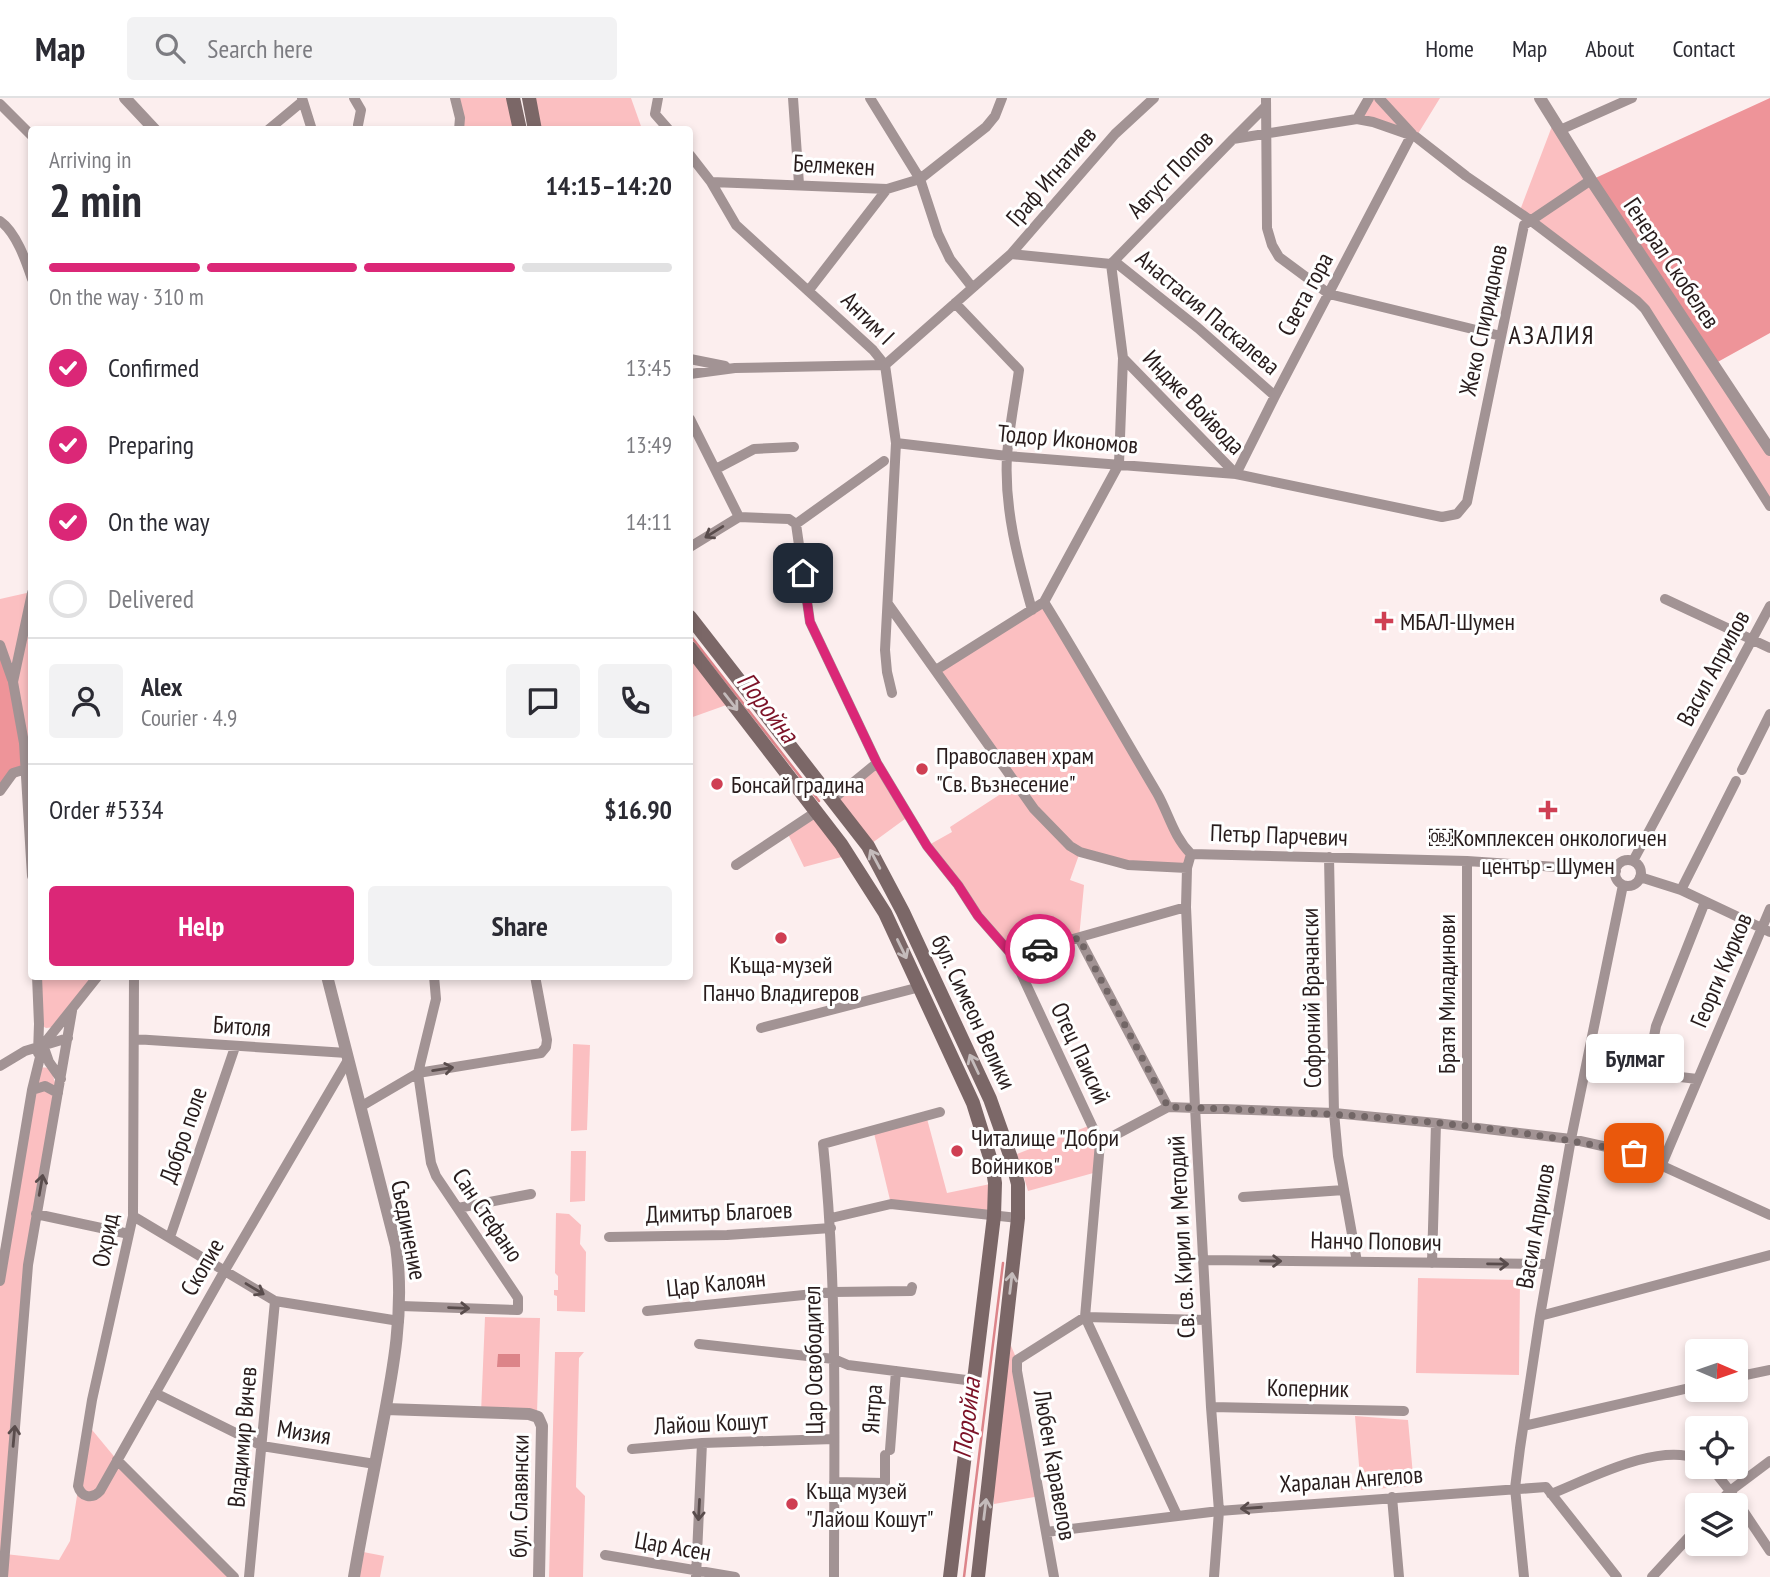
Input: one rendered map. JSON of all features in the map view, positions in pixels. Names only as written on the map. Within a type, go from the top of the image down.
[{"type":"main road","points":[[513,98],[519,126]]},
{"type":"main road","points":[[529,98],[534,126]]},
{"type":"main road","name":"бул. Симеон Велики","points":[[693,621],[868,846],[903,912],[990,1099],[1012,1158],[1018,1184],[1018,1218],[978,1577]]},
{"type":"main road","name":"бул. Симеон Велики","points":[[693,652],[849,855],[878,902],[973,1103],[992,1164],[995,1216],[950,1577]]},
{"type":"street","points":[[125,98],[151,126]]},
{"type":"street","points":[[354,98],[361,110],[358,125]]},
{"type":"street","points":[[455,98],[461,126]]},
{"type":"street","points":[[658,98],[655,114],[665,126]]},
{"type":"street","points":[[793,98],[799,184]]},
{"type":"street","points":[[870,98],[920,179],[938,234],[950,259],[972,287]]},
{"type":"street","name":"Белмекен","points":[[711,182],[887,189],[920,179],[986,127],[995,116],[1002,98]]},
{"type":"street","name":"Граф Игнатиев","points":[[1011,254],[1115,135],[1154,98]]},
{"type":"street","points":[[1357,119],[1369,98]]},
{"type":"street","points":[[1379,98],[1412,134]]},
{"type":"street","name":"Генерал Скобелев","points":[[1540,98],[1591,180],[1770,450]]},
{"type":"street","points":[[1560,131],[1632,98]]},
{"type":"street","points":[[273,126],[303,99],[311,126]]},
{"type":"street","points":[[1266,102],[1267,228],[1279,257],[1329,294],[1501,336]]},
{"type":"street","points":[[1233,139],[1266,102]]},
{"type":"street","points":[[0,104],[28,132]]},
{"type":"street","name":"Август Попов","points":[[1113,263],[1233,139],[1357,119],[1373,121],[1412,134],[1466,176],[1530,220],[1645,309],[1770,506]]},
{"type":"street","name":"Света гора","points":[[1236,474],[1412,134]]},
{"type":"street","name":"Антим I","points":[[693,159],[711,182],[736,225],[809,290],[886,365],[896,443],[884,650],[892,693]]},
{"type":"street","name":"Жеко Спиридонов","points":[[1466,502],[1524,225],[1591,180]]},
{"type":"street","points":[[809,290],[887,189]]},
{"type":"street","points":[[0,221],[7,226],[28,267]]},
{"type":"street","points":[[693,374],[735,368],[886,365],[1011,254],[1113,263],[1123,358],[1119,464],[1044,602],[936,670]]},
{"type":"street","name":"Анастасия Паскалева","points":[[1113,263],[1198,328],[1275,396]]},
{"type":"street","points":[[955,303],[1019,370],[1007,456],[1007,487],[1014,545],[1032,610]]},
{"type":"street","name":"Индже Войвода","points":[[1123,358],[1236,474]]},
{"type":"street","points":[[693,360],[735,368]]},
{"type":"street","points":[[693,425],[739,517]]},
{"type":"street","name":"Тодор Икономов","points":[[896,443],[1007,456],[1236,474],[1442,516],[1457,514],[1466,502]]},
{"type":"street","points":[[716,469],[754,449],[794,447]]},
{"type":"street","points":[[693,545],[739,517],[789,519],[796,524],[884,461]]},
{"type":"street","name":"Отец Паисий","points":[[796,524],[810,622],[877,763],[927,846],[978,916],[1013,956],[1100,1143],[1085,1317],[1177,1515]]},
{"type":"street","points":[[1665,599],[1770,648]]},
{"type":"street","name":"Петър Парчевич","points":[[1044,602],[1166,810],[1176,837],[1191,853],[1467,861],[1616,871]]},
{"type":"street","points":[[888,604],[1034,810],[1070,846],[1080,852],[1128,865],[1187,868]]},
{"type":"street","name":"Васил Априлов","points":[[1633,861],[1770,606]]},
{"type":"street","points":[[13,682],[28,612]]},
{"type":"street","points":[[0,645],[13,682],[24,743],[28,805]]},
{"type":"street","points":[[1742,770],[1770,714]]},
{"type":"street","points":[[833,799],[877,763]]},
{"type":"street","points":[[0,791],[13,773],[26,769]]},
{"type":"street","points":[[1681,890],[1736,781]]},
{"type":"street","points":[[736,865],[816,812]]},
{"type":"street","name":"Св. св. Кирил и Методий","points":[[1191,853],[1187,868],[1186,906],[1206,1320],[1219,1511],[1214,1577]]},
{"type":"street","name":"Софроний Врачански","points":[[1329,857],[1334,1112],[1343,1190],[1357,1262]]},
{"type":"street","name":"Братя Миладинови","points":[[1467,861],[1467,1127]]},
{"type":"street","points":[[1633,861],[1640,870],[1640,877],[1633,885],[1623,884],[1617,878],[1616,871],[1622,862],[1633,861]]},
{"type":"street","points":[[1640,877],[1681,890],[1766,930]]},
{"type":"street","name":"Васил Априлов","points":[[1524,1577],[1515,1488],[1540,1316],[1571,1139],[1623,884]]},
{"type":"street","points":[[1697,1079],[1647,1073],[1656,1026],[1705,902]]},
{"type":"street","points":[[1013,956],[1186,906]]},
{"type":"street","name":"Георги Кирков","points":[[1662,1164],[1697,1079],[1766,930],[1770,909]]},
{"type":"street","points":[[1079,938],[1168,1107]]},
{"type":"street","points":[[0,1281],[41,1046],[37,980]]},
{"type":"street","points":[[41,1046],[95,980]]},
{"type":"street","name":"Охрид","points":[[94,1496],[83,1495],[78,1486],[92,1400],[133,1216],[134,980]]},
{"type":"street","name":"Съединение","points":[[328,980],[396,1246],[401,1306],[386,1409],[354,1577]]},
{"type":"street","name":"Сан Стефано","points":[[401,1306],[518,1310],[518,1298],[436,1176],[431,1163],[418,1073],[436,999],[434,980]]},
{"type":"street","points":[[360,1107],[418,1073],[541,1052],[546,1047],[547,1040],[536,980]]},
{"type":"street","points":[[761,1028],[920,987]]},
{"type":"street","points":[[38,1013],[50,1022],[69,1014]]},
{"type":"street","points":[[3,1577],[28,1265],[68,1038],[69,1014]]},
{"type":"street","points":[[0,1066],[14,1056],[68,1038]]},
{"type":"street","name":"Битоля","points":[[134,1038],[347,1056]]},
{"type":"street","points":[[41,1046],[61,1079]]},
{"type":"street","name":"Добро поле","points":[[170,1237],[235,1047]]},
{"type":"street","name":"Скопие","points":[[94,1496],[100,1491],[347,1056]]},
{"type":"street","points":[[32,1090],[45,1086],[58,1093]]},
{"type":"street","points":[[1100,1143],[1168,1107],[1334,1112],[1571,1139],[1634,1153],[1770,1215]]},
{"type":"street","name":"Цар Освободител","points":[[834,1577],[833,1292],[831,1223],[823,1144],[940,1112]]},
{"type":"street","points":[[1433,1263],[1436,1123]]},
{"type":"street","points":[[1243,1197],[1343,1190]]},
{"type":"street","points":[[458,1208],[531,1194]]},
{"type":"street","name":"Димитър Благоев","points":[[609,1237],[727,1235],[831,1223],[891,1204],[1018,1218]]},
{"type":"street","points":[[36,1214],[129,1234]]},
{"type":"street","points":[[133,1216],[275,1301],[399,1321]]},
{"type":"street","points":[[0,1240],[10,1219]]},
{"type":"street","points":[[1540,1316],[1770,1255]]},
{"type":"street","name":"Нанчо Попович","points":[[1203,1260],[1549,1264]]},
{"type":"street","name":"Цар Калоян","points":[[647,1311],[833,1292],[911,1292],[912,1287]]},
{"type":"street","name":"Владимир Вичев","points":[[249,1577],[275,1301]]},
{"type":"street","points":[[1085,1317],[1206,1320]]},
{"type":"street","name":"Любен Каравелов","points":[[1054,1577],[1017,1360],[1085,1317]]},
{"type":"street","points":[[699,1344],[834,1359],[848,1365],[974,1381]]},
{"type":"street","points":[[1748,1375],[1770,1370]]},
{"type":"street","name":"Янтра","points":[[834,1482],[885,1483],[896,1371]]},
{"type":"street","points":[[1524,1426],[1685,1389]]},
{"type":"street","name":"Мизия","points":[[155,1393],[262,1447],[375,1464]]},
{"type":"street","name":"Коперник","points":[[1211,1407],[1404,1411]]},
{"type":"street","name":"бул. Славянски","points":[[386,1409],[529,1413],[538,1417],[542,1426],[539,1577]]},
{"type":"street","name":"Лайош Кошут","points":[[632,1449],[702,1443],[834,1439]]},
{"type":"street","points":[[696,1574],[702,1443]]},
{"type":"street","points":[[1617,1577],[1551,1494],[1647,1458],[1685,1455]]},
{"type":"street","points":[[117,1460],[234,1577]]},
{"type":"street","points":[[1730,1491],[1770,1461]]},
{"type":"street","points":[[1720,1479],[1770,1551]]},
{"type":"street","name":"Харалан Ангелов","points":[[1046,1532],[1177,1515],[1392,1497],[1546,1487],[1551,1494]]},
{"type":"street","points":[[1392,1497],[1399,1577]]},
{"type":"street","points":[[1652,1577],[1685,1541]]},
{"type":"street","name":"Цар Асен","points":[[605,1555],[696,1574],[734,1577]]},
{"type":"shaded area","points":[[455,98],[513,98],[519,126],[459,126]]},
{"type":"shaded area","points":[[529,98],[631,98],[641,126],[534,126]]},
{"type":"shaded area","points":[[1369,98],[1440,98],[1416,137],[1357,119]]},
{"type":"shaded area","points":[[1770,98],[1770,333],[1714,364],[1591,180]]},
{"type":"shaded area","points":[[1554,121],[1770,450],[1770,506],[1645,309],[1519,213]]},
{"type":"shaded area","points":[[28,593],[28,814],[26,769],[0,645],[0,599]]},
{"type":"shaded area","points":[[1044,602],[1191,854],[1187,868],[1148,867],[1080,852],[1070,880],[1084,885],[1079,938],[1013,956],[927,846],[952,832],[950,827],[1016,784],[936,670]]},
{"type":"shaded area","points":[[0,645],[13,682],[26,769],[0,791]]},
{"type":"shaded area","points":[[693,652],[732,703],[693,717]]},
{"type":"shaded area","points":[[877,763],[909,816],[868,846],[833,799]]},
{"type":"shaded area","points":[[816,812],[849,855],[804,867],[787,832]]},
{"type":"shaded area","points":[[37,980],[95,980],[55,1027],[46,1028],[39,1024]]},
{"type":"shaded area","points":[[573,1044],[590,1045],[587,1130],[571,1131]]},
{"type":"shaded area","points":[[38,1067],[51,1068],[57,1090],[28,1265],[5,1554],[59,1560],[70,1541],[88,1425],[117,1460],[234,1577],[0,1577],[0,1252]]},
{"type":"shaded area","points":[[926,1115],[947,1193],[995,1183],[994,1216],[891,1204],[873,1129]]},
{"type":"shaded area","points":[[1091,1125],[1100,1143],[1097,1172],[1028,1191],[1017,1154]]},
{"type":"shaded area","points":[[571,1151],[586,1151],[585,1201],[570,1202]]},
{"type":"shaded area","points":[[556,1213],[569,1214],[581,1225],[580,1244],[586,1252],[585,1312],[557,1311],[557,1296],[554,1295],[554,1290],[558,1290],[558,1276],[555,1273]]},
{"type":"shaded area","points":[[1418,1278],[1520,1280],[1519,1375],[1416,1373]]},
{"type":"shaded area","points":[[485,1317],[540,1318],[537,1413],[481,1413]]},
{"type":"shaded area","points":[[1009,1341],[1017,1360],[1040,1496],[994,1504],[993,1485]]},
{"type":"shaded area","points":[[555,1352],[584,1352],[579,1358],[576,1487],[585,1496],[583,1577],[549,1577]]},
{"type":"shaded area","points":[[498,1354],[520,1354],[520,1367],[497,1367]]},
{"type":"shaded area","points":[[1355,1416],[1408,1420],[1414,1486],[1361,1490]]},
{"type":"shaded area","points":[[358,1551],[384,1556],[380,1577],[354,1577]]},
{"type":"waterway","name":"Поройна","points":[[693,639],[819,801]]},
{"type":"waterway","name":"Поройна","points":[[964,1577],[1003,1263]]},
{"type":"way so far","points":[[1040,949],[1079,938],[1168,1107],[1334,1112],[1571,1139],[1634,1153]]},
{"type":"place","name":"МБАЛ-Шумен","points":[[1384,621]]},
{"type":"place","name":"Православен храм \"Св. Възнесение\"","points":[[922,769]]},
{"type":"place","name":"Бонсай градина","points":[[717,784]]},
{"type":"place","name":"￼Комплексен онкологичен център - Шумен","points":[[1548,810]]},
{"type":"place","name":"Къща-музей Панчо Владигеров","points":[[781,938]]},
{"type":"place","name":"Читалище \"Добри Войников\"","points":[[957,1151]]},
{"type":"place","name":"Булмаг","points":[[1634,1153]]},
{"type":"place","name":"Къща музей \"Лайош Кошут\"","points":[[792,1504]]},
{"type":"district","name":"АЗАЛИЯ","points":[[1552,334]]},
{"type":"route","points":[[803,573],[810,622],[877,763],[927,846],[978,916],[1013,956],[1040,949]]}]
